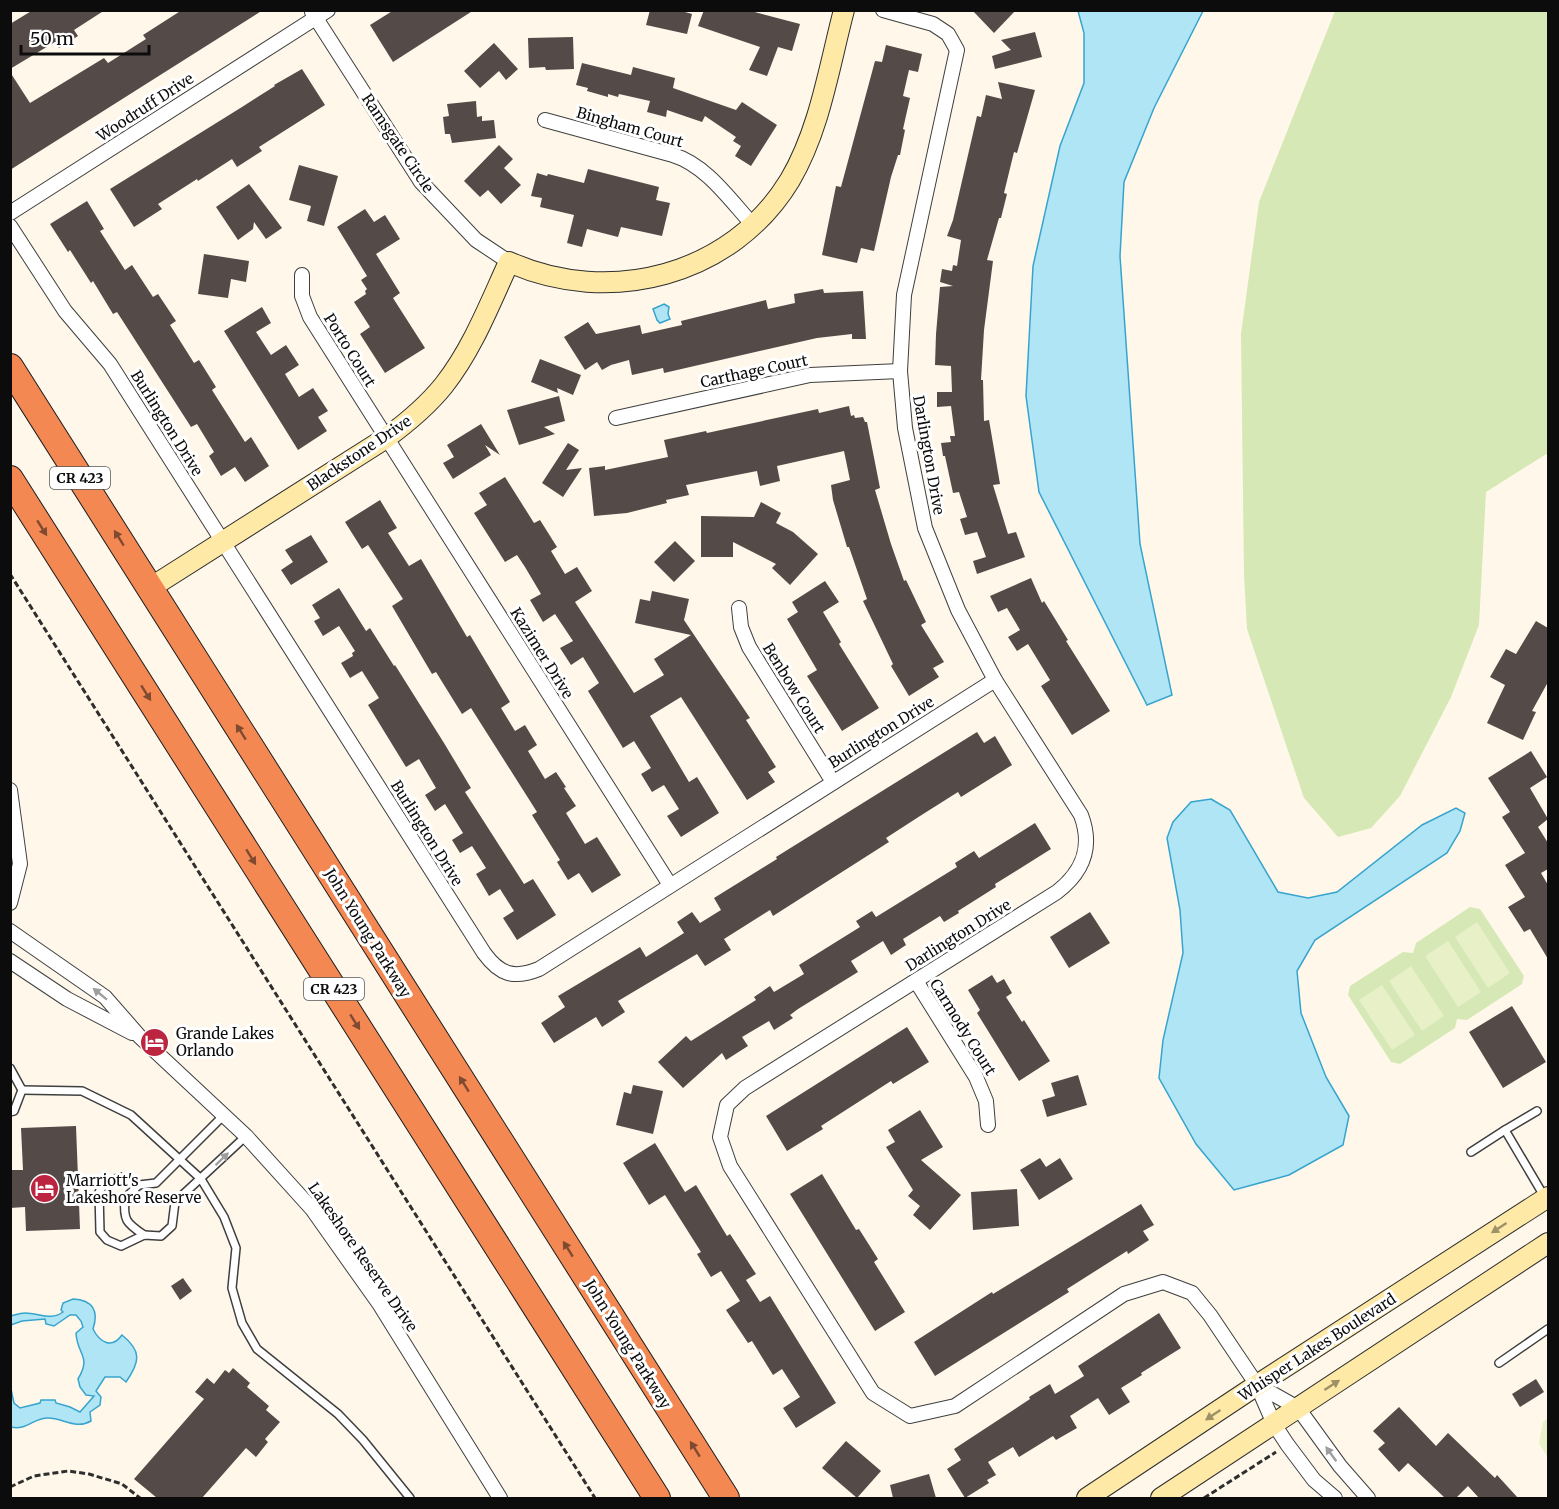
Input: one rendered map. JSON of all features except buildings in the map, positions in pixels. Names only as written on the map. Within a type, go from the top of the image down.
[{"type":"highway","name":"John Young Parkway","points":[[10,368],[726,1498]]},
{"type":"highway","name":"CR 423","points":[[10,478],[657,1498]]},
{"type":"street","name":"Ramsgate Circle","points":[[318,13],[421,182],[476,240],[525,269],[556,278],[589,282],[624,282],[660,275],[695,262],[725,246],[753,225],[773,204],[786,185],[809,139],[844,10]]},
{"type":"street","name":"Darlington Drive","points":[[883,10],[933,24],[948,34],[957,50],[904,295],[900,371],[905,428],[925,528],[958,610],[995,680],[1081,815],[1086,833],[1085,853],[1072,879],[1057,892],[745,1088],[727,1105],[720,1137],[730,1166],[873,1393],[910,1416],[955,1406],[1124,1294],[1163,1282],[1192,1293],[1210,1315],[1257,1385],[1274,1424],[1314,1480],[1335,1498]]},
{"type":"street","name":"Woodruff Drive","points":[[10,213],[318,13]]},
{"type":"street","name":"Bingham Court","points":[[545,120],[673,155],[689,162],[705,174],[753,225]]},
{"type":"street","name":"Burlington Drive","points":[[10,226],[65,311],[110,364],[477,943],[495,966],[502,971],[517,975],[539,969],[995,680]]},
{"type":"street","name":"Blackstone Drive","points":[[150,588],[386,438],[429,402],[456,369],[509,261]]},
{"type":"street","name":"Porto Court","points":[[302,275],[301,286],[305,307],[386,438]]},
{"type":"street","name":"Carthage Court","points":[[616,418],[810,375],[900,371]]},
{"type":"street","name":"Kazimer Drive","points":[[386,438],[670,885]]},
{"type":"street","name":"Benbow Court","points":[[739,608],[741,627],[748,647],[833,782]]},
{"type":"street","points":[[10,790],[20,864],[10,903]]},
{"type":"street","name":"Lakeshore Reserve Drive","points":[[10,931],[105,997],[140,1037],[246,1136],[312,1209],[392,1324],[500,1498]]},
{"type":"street","name":"Lakeshore Reserve Drive","points":[[10,961],[67,999],[140,1037]]},
{"type":"street","name":"Carmody Court","points":[[916,981],[979,1083],[989,1113],[988,1125]]},
{"type":"street","name":"Whisper Lakes Boulevard","points":[[1088,1498],[1257,1385],[1548,1200]]},
{"type":"street","points":[[1161,1498],[1548,1243]]},
{"type":"street","points":[[1257,1385],[1298,1408],[1340,1466],[1368,1498]]},
{"type":"lane","points":[[10,1068],[22,1090],[14,1111],[10,1112]]},
{"type":"lane","points":[[22,1090],[82,1091],[131,1115],[201,1179],[224,1217],[236,1248],[232,1288],[242,1323],[257,1349],[338,1414],[363,1440],[410,1498]]},
{"type":"lane","points":[[1471,1152],[1537,1111]]},
{"type":"lane","points":[[224,1115],[156,1183],[139,1185],[122,1177],[106,1182],[99,1192],[100,1232],[107,1240],[121,1246],[144,1235],[161,1236],[172,1226],[175,1202],[246,1136]]},
{"type":"lane","points":[[1505,1130],[1548,1200]]},
{"type":"lane","points":[[139,1185],[126,1198],[124,1215],[129,1225],[144,1235]]},
{"type":"lane","points":[[1499,1363],[1548,1329]]},
{"type":"path","points":[[10,574],[595,1498]]},
{"type":"path","points":[[1204,1498],[1279,1449]]},
{"type":"path","points":[[10,1487],[34,1476],[68,1471],[89,1474],[122,1484],[140,1498]]},
{"type":"green space","points":[[1335,11],[1548,11],[1548,453],[1486,492],[1479,625],[1451,697],[1400,796],[1371,828],[1338,837],[1304,798],[1247,629],[1244,575],[1241,334],[1259,202]]},
{"type":"green space","points":[[1470,907],[1480,909],[1524,976],[1522,984],[1467,1020],[1457,1019],[1455,1028],[1400,1064],[1391,1062],[1348,995],[1350,986],[1403,952],[1413,953],[1416,943]]},
{"type":"green space","points":[[1477,922],[1510,973],[1488,988],[1455,937]]},
{"type":"green space","points":[[1448,941],[1481,992],[1458,1007],[1425,956]]},
{"type":"green space","points":[[1411,966],[1444,1016],[1422,1031],[1389,981]]},
{"type":"green space","points":[[1382,985],[1415,1035],[1392,1050],[1359,1000]]},
{"type":"green space","points":[[1548,1418],[1548,1458],[1539,1443],[1543,1422]]},
{"type":"water","points":[[1078,11],[1203,11],[1154,108],[1124,182],[1120,256],[1140,544],[1172,695],[1147,705],[1039,492],[1026,396],[1033,266],[1060,146],[1084,83],[1084,33]]},
{"type":"water","points":[[664,304],[669,307],[670,319],[660,323],[653,309]]},
{"type":"water","points":[[1211,799],[1230,810],[1278,892],[1308,898],[1337,892],[1422,825],[1456,808],[1465,813],[1460,831],[1447,853],[1315,940],[1297,971],[1301,1013],[1326,1077],[1349,1116],[1343,1145],[1289,1175],[1234,1190],[1196,1144],[1159,1078],[1163,1040],[1183,953],[1180,910],[1167,838],[1173,822],[1191,802]]},
{"type":"water","points":[[73,1299],[90,1304],[93,1308],[95,1323],[93,1329],[99,1338],[110,1343],[122,1335],[133,1346],[137,1357],[134,1368],[126,1382],[120,1377],[105,1377],[96,1391],[101,1397],[100,1405],[90,1412],[91,1421],[75,1424],[48,1418],[21,1427],[11,1427],[11,1389],[14,1403],[20,1408],[40,1403],[41,1400],[55,1400],[56,1403],[80,1412],[94,1396],[86,1395],[78,1379],[84,1360],[76,1333],[83,1327],[76,1315],[70,1315],[54,1326],[46,1324],[45,1319],[22,1321],[11,1325],[11,1316],[19,1314],[58,1315],[63,1312],[61,1310],[63,1303]]},
{"type":"place","name":"Grande Lakes Orlando","points":[[155,1042]]},
{"type":"place","name":"Marriott's Lakeshore Reserve","points":[[45,1189]]}]
